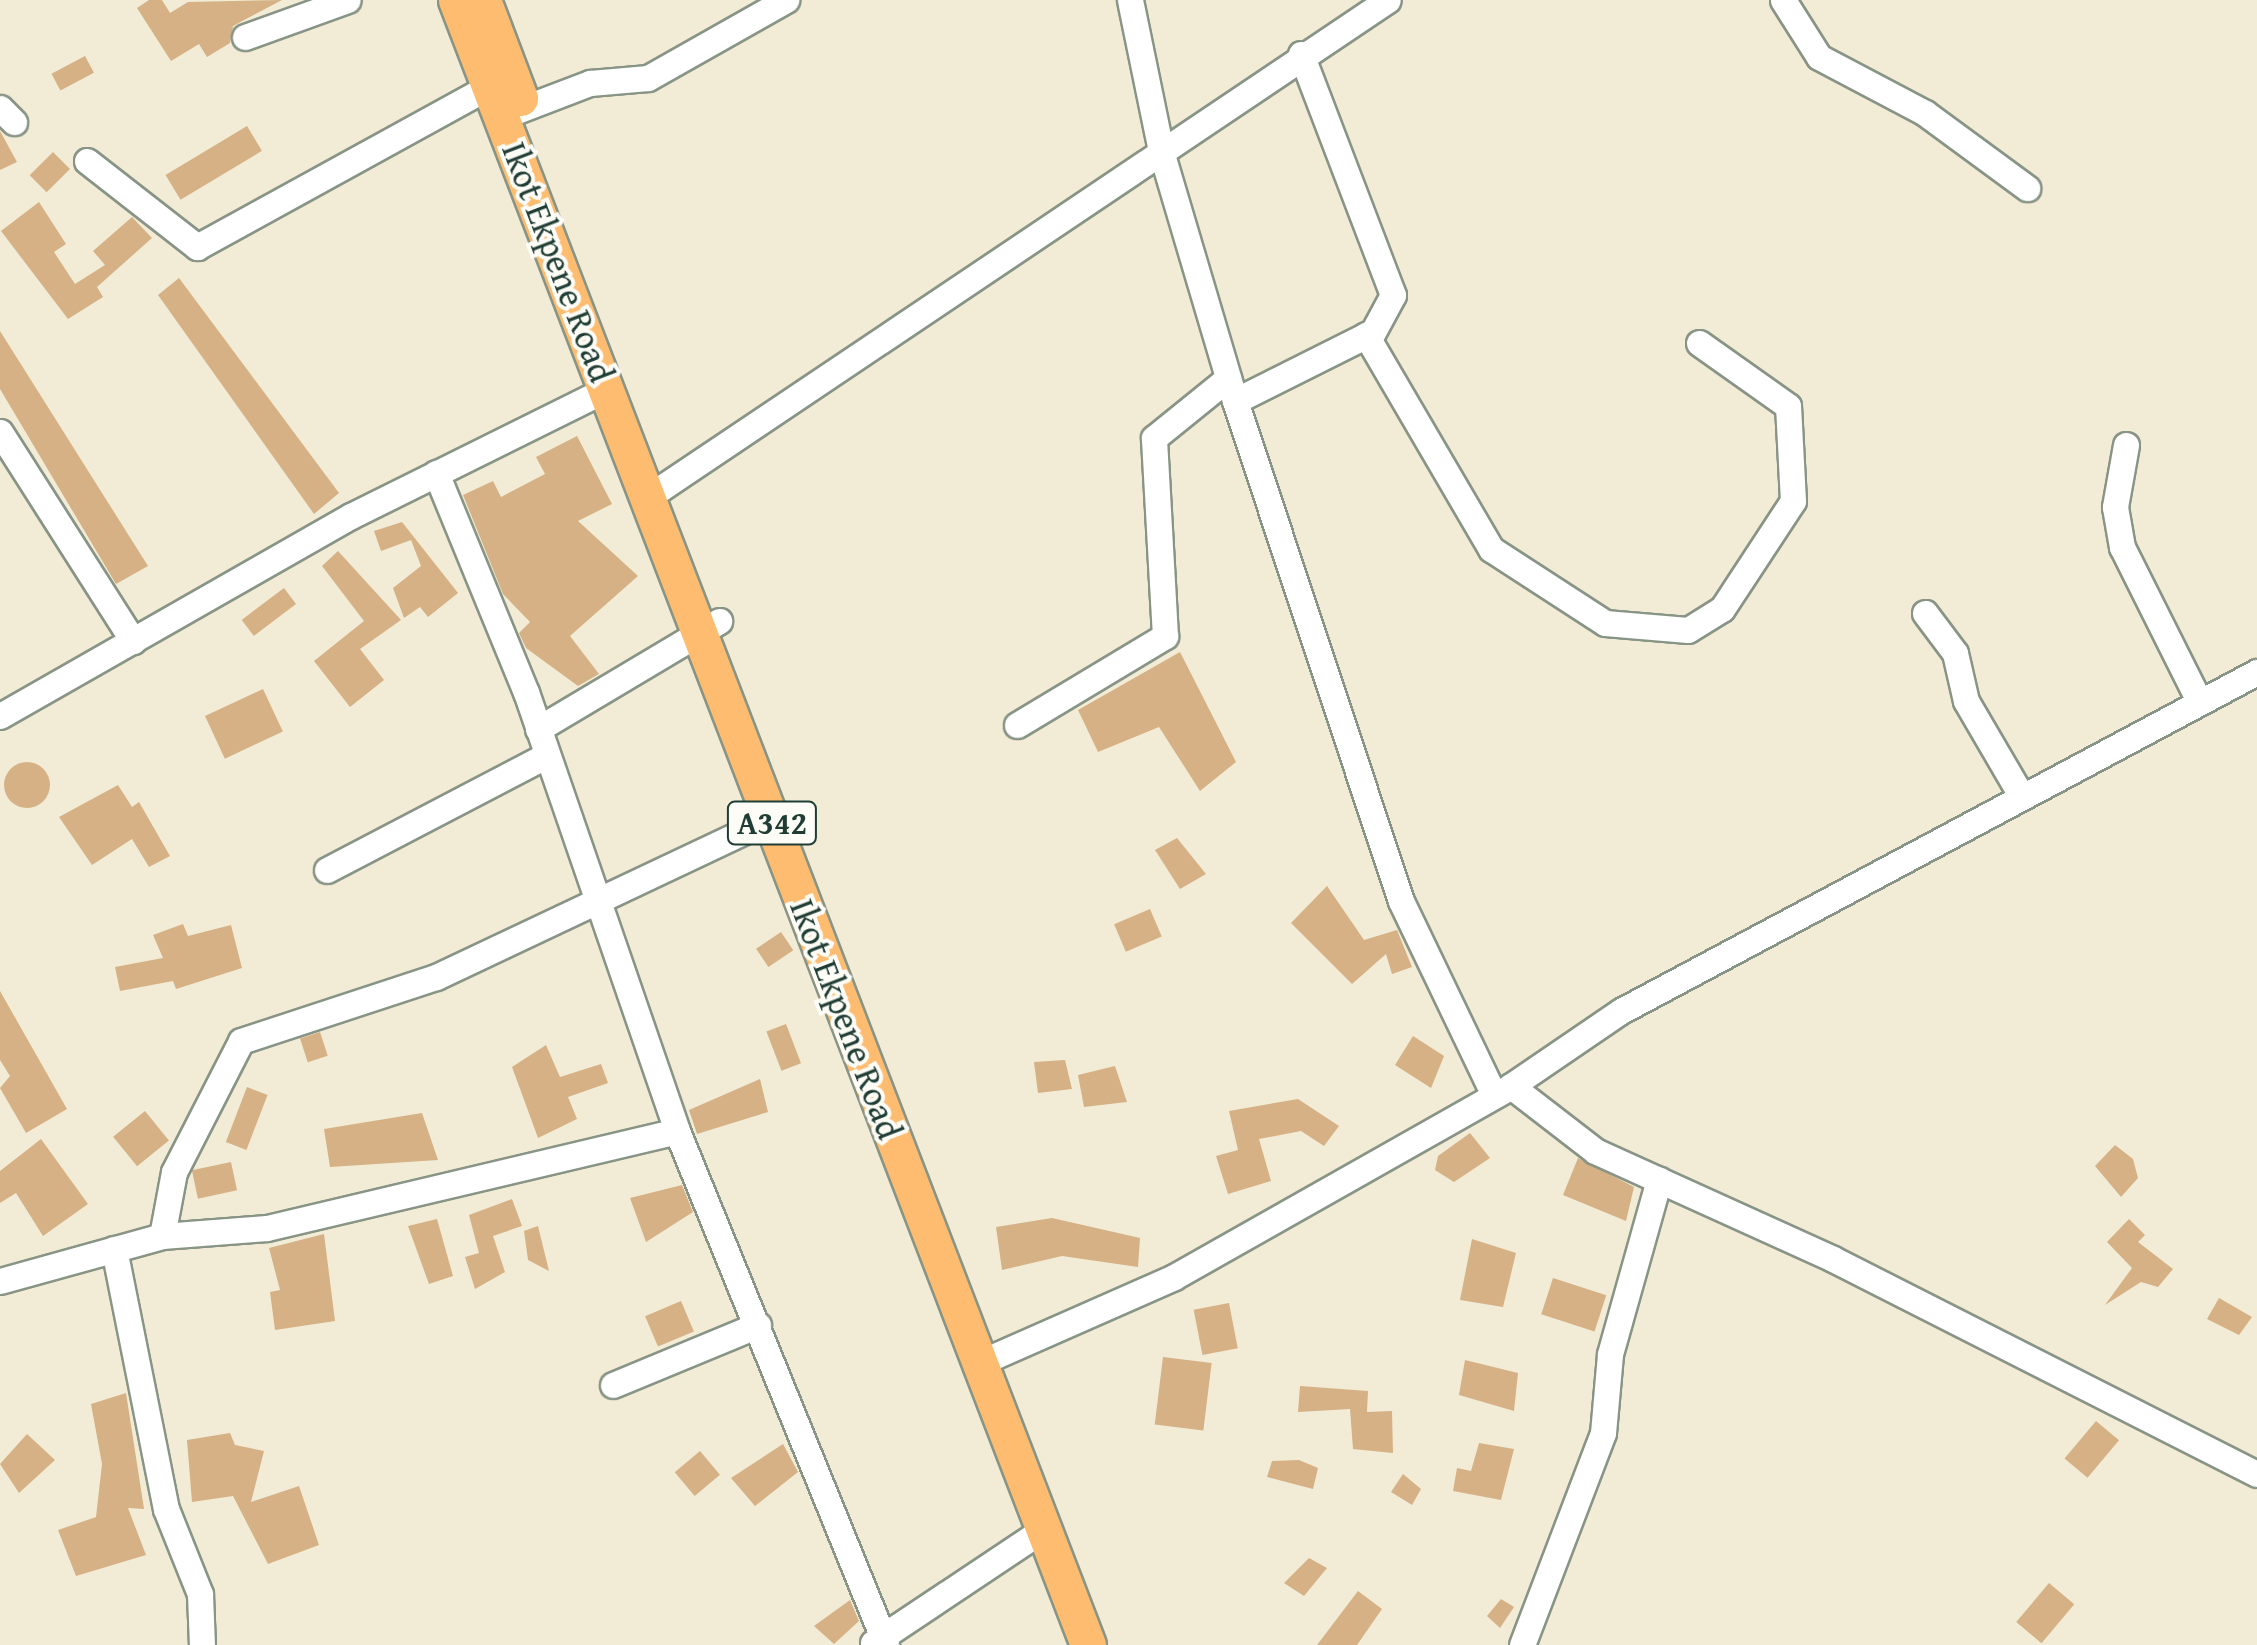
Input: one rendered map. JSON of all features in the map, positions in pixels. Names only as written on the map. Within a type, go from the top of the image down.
[{"type":"highway","name":"Ikot Ekpene Road","points":[[479,1],[507,96],[607,389],[658,490]]},
{"type":"highway","name":"Ikot Ekpene Road","points":[[507,96],[988,1360],[1044,1530],[1088,1645]]},
{"type":"highway","name":"Ikot Ekpene Road","points":[[710,627],[770,819],[988,1360],[1111,1645]]},
{"type":"street","points":[[245,37],[348,0]]},
{"type":"street","points":[[87,161],[197,247],[507,96],[648,78],[786,0]]},
{"type":"street","points":[[1130,0],[1162,150],[1232,390],[1402,901],[1502,1090],[1562,1131],[2257,1474]]},
{"type":"street","points":[[658,490],[1302,54],[1348,10],[1388,0]]},
{"type":"street","points":[[1783,0],[1819,57],[1924,112],[2027,188]]},
{"type":"street","points":[[1017,725],[1165,636],[1154,438],[1232,390],[1366,335],[1393,295],[1302,54]]},
{"type":"street","points":[[1366,335],[1491,549],[1604,623],[1688,630],[1722,609],[1793,501],[1788,406],[1699,343]]},
{"type":"street","points":[[0,716],[436,474],[607,389]]},
{"type":"street","points":[[0,432],[133,641]]},
{"type":"street","points":[[2126,445],[2115,507],[2122,547],[2200,702]]},
{"type":"street","points":[[436,474],[538,729],[596,906],[677,1131],[758,1325],[880,1642],[1044,1530]]},
{"type":"street","points":[[1925,612],[1955,654],[1966,701],[2021,796]]},
{"type":"street","points":[[538,729],[710,627]]},
{"type":"street","points":[[988,1360],[1174,1277],[1502,1090],[1621,1010],[2257,672]]},
{"type":"street","points":[[326,870],[547,755]]},
{"type":"street","points":[[162,1236],[174,1172],[242,1041],[436,976],[596,906],[770,819]]},
{"type":"street","points":[[0,1281],[162,1236],[267,1228],[677,1131]]},
{"type":"street","points":[[1522,1645],[1603,1434],[1610,1354],[1659,1180]]},
{"type":"street","points":[[114,1250],[166,1508],[200,1594],[202,1645]]},
{"type":"street","points":[[613,1385],[758,1325]]},
{"type":"building","points":[[149,0],[162,0],[170,13],[188,2],[282,0],[233,26],[230,43],[207,57],[199,44],[171,61],[137,8]]},
{"type":"building","points":[[85,56],[94,73],[60,91],[51,74]]},
{"type":"building","points":[[247,126],[262,151],[181,200],[166,175]]},
{"type":"building","points":[[0,131],[17,162],[0,170]]},
{"type":"building","points":[[53,152],[70,169],[47,192],[30,175]]},
{"type":"building","points":[[39,202],[66,244],[54,252],[75,284],[105,265],[93,251],[132,217],[152,238],[97,287],[103,297],[68,319],[1,231]]},
{"type":"building","points":[[179,278],[339,493],[314,514],[158,295]]},
{"type":"building","points":[[0,331],[148,566],[116,584],[0,389]]},
{"type":"building","points":[[577,436],[612,504],[578,521],[638,576],[570,636],[599,674],[578,686],[526,648],[519,633],[530,622],[503,594],[463,495],[493,481],[501,497],[545,474],[536,457]]},
{"type":"building","points":[[402,522],[458,593],[428,617],[420,607],[404,618],[393,588],[421,566],[411,540],[381,551],[374,531]]},
{"type":"building","points":[[338,551],[401,620],[360,649],[384,680],[350,707],[314,661],[364,621],[322,566]]},
{"type":"building","points":[[284,588],[296,604],[254,636],[242,620]]},
{"type":"building","points":[[1180,652],[1236,762],[1200,791],[1159,727],[1098,752],[1078,710]]},
{"type":"building","points":[[263,689],[283,732],[225,759],[205,716]]},
{"type":"building","points":[[27,762],[43,769],[50,785],[43,801],[27,808],[11,801],[4,785],[11,769]]},
{"type":"building","points":[[118,785],[132,807],[139,802],[170,856],[149,867],[132,839],[92,865],[59,817]]},
{"type":"building","points":[[1177,838],[1206,874],[1180,889],[1155,850]]},
{"type":"building","points":[[1327,886],[1364,940],[1397,930],[1412,967],[1392,974],[1386,954],[1352,984],[1291,923]]},
{"type":"building","points":[[1150,909],[1162,937],[1126,952],[1114,924]]},
{"type":"building","points":[[183,924],[188,936],[231,925],[242,968],[176,989],[173,981],[120,991],[115,967],[163,958],[153,935]]},
{"type":"building","points":[[781,932],[793,950],[768,967],[756,949]]},
{"type":"building","points":[[0,991],[67,1109],[26,1133],[0,1088],[10,1076],[0,1060]]},
{"type":"building","points":[[786,1024],[801,1063],[781,1071],[766,1032]]},
{"type":"building","points":[[320,1032],[328,1056],[308,1062],[300,1038]]},
{"type":"building","points":[[1413,1036],[1444,1056],[1431,1088],[1395,1065]]},
{"type":"building","points":[[546,1045],[560,1077],[601,1064],[608,1083],[568,1097],[577,1119],[538,1138],[512,1067]]},
{"type":"building","points":[[1065,1060],[1072,1089],[1038,1093],[1034,1062]]},
{"type":"building","points":[[1115,1066],[1127,1102],[1084,1107],[1078,1075]]},
{"type":"building","points":[[760,1079],[768,1112],[697,1134],[689,1110]]},
{"type":"building","points":[[247,1087],[268,1095],[246,1150],[226,1142]]},
{"type":"building","points":[[1298,1099],[1339,1126],[1324,1146],[1301,1131],[1259,1139],[1271,1181],[1228,1194],[1216,1156],[1238,1150],[1229,1111]]},
{"type":"building","points":[[145,1111],[169,1141],[137,1166],[113,1137]]},
{"type":"building","points":[[422,1113],[438,1160],[330,1167],[324,1129]]},
{"type":"building","points":[[1470,1133],[1490,1158],[1454,1182],[1435,1170],[1438,1156]]},
{"type":"building","points":[[41,1139],[88,1204],[43,1236],[16,1193],[0,1203],[0,1171]]},
{"type":"building","points":[[2115,1145],[2133,1159],[2138,1178],[2121,1197],[2095,1166]]},
{"type":"building","points":[[1578,1158],[1634,1187],[1626,1221],[1563,1195]]},
{"type":"building","points":[[231,1162],[237,1190],[198,1199],[192,1170]]},
{"type":"building","points":[[682,1185],[693,1212],[646,1242],[630,1198]]},
{"type":"building","points":[[512,1199],[522,1226],[493,1236],[505,1272],[475,1289],[465,1257],[479,1253],[469,1215]]},
{"type":"building","points":[[1052,1218],[1140,1238],[1138,1267],[1062,1256],[1002,1270],[996,1227]]},
{"type":"building","points":[[437,1219],[453,1276],[429,1284],[408,1226]]},
{"type":"building","points":[[2129,1219],[2145,1235],[2138,1242],[2173,1269],[2158,1287],[2141,1282],[2105,1305],[2132,1268],[2107,1242]]},
{"type":"building","points":[[538,1226],[549,1271],[528,1260],[524,1231]]},
{"type":"building","points":[[324,1234],[335,1321],[275,1330],[270,1292],[280,1290],[269,1248]]},
{"type":"building","points":[[1472,1239],[1516,1253],[1503,1307],[1460,1300]]},
{"type":"building","points":[[1553,1278],[1606,1295],[1595,1331],[1541,1314]]},
{"type":"building","points":[[2219,1298],[2252,1317],[2239,1335],[2207,1319]]},
{"type":"building","points":[[681,1301],[694,1331],[658,1347],[645,1316]]},
{"type":"building","points":[[1229,1303],[1238,1348],[1202,1355],[1194,1310]]},
{"type":"building","points":[[1163,1357],[1212,1363],[1203,1430],[1155,1424]]},
{"type":"building","points":[[1465,1360],[1518,1373],[1514,1411],[1459,1395]]},
{"type":"building","points":[[1300,1386],[1368,1391],[1367,1412],[1392,1411],[1393,1453],[1353,1449],[1350,1409],[1298,1412]]},
{"type":"building","points":[[126,1393],[144,1509],[128,1508],[146,1555],[76,1576],[58,1530],[96,1517],[102,1464],[91,1404]]},
{"type":"building","points":[[2096,1421],[2119,1440],[2087,1478],[2065,1459]]},
{"type":"building","points":[[230,1433],[235,1445],[264,1451],[251,1502],[299,1486],[319,1545],[268,1564],[233,1496],[192,1502],[187,1440]]},
{"type":"building","points":[[27,1434],[55,1460],[19,1493],[0,1464]]},
{"type":"building","points":[[1479,1443],[1514,1449],[1501,1500],[1453,1491],[1457,1468],[1471,1471]]},
{"type":"building","points":[[783,1444],[798,1472],[755,1506],[731,1478]]},
{"type":"building","points":[[700,1451],[720,1475],[695,1496],[675,1472]]},
{"type":"building","points":[[1299,1460],[1318,1468],[1313,1489],[1267,1477],[1272,1461]]},
{"type":"building","points":[[1403,1474],[1421,1489],[1412,1505],[1391,1492]]},
{"type":"building","points":[[1309,1558],[1327,1568],[1304,1596],[1284,1583]]},
{"type":"building","points":[[2049,1583],[2074,1604],[2041,1643],[2016,1622]]},
{"type":"building","points":[[1358,1591],[1382,1609],[1357,1645],[1317,1645]]},
{"type":"building","points":[[1501,1599],[1514,1607],[1500,1628],[1487,1616]]},
{"type":"building","points":[[850,1600],[859,1621],[834,1644],[814,1626]]}]
